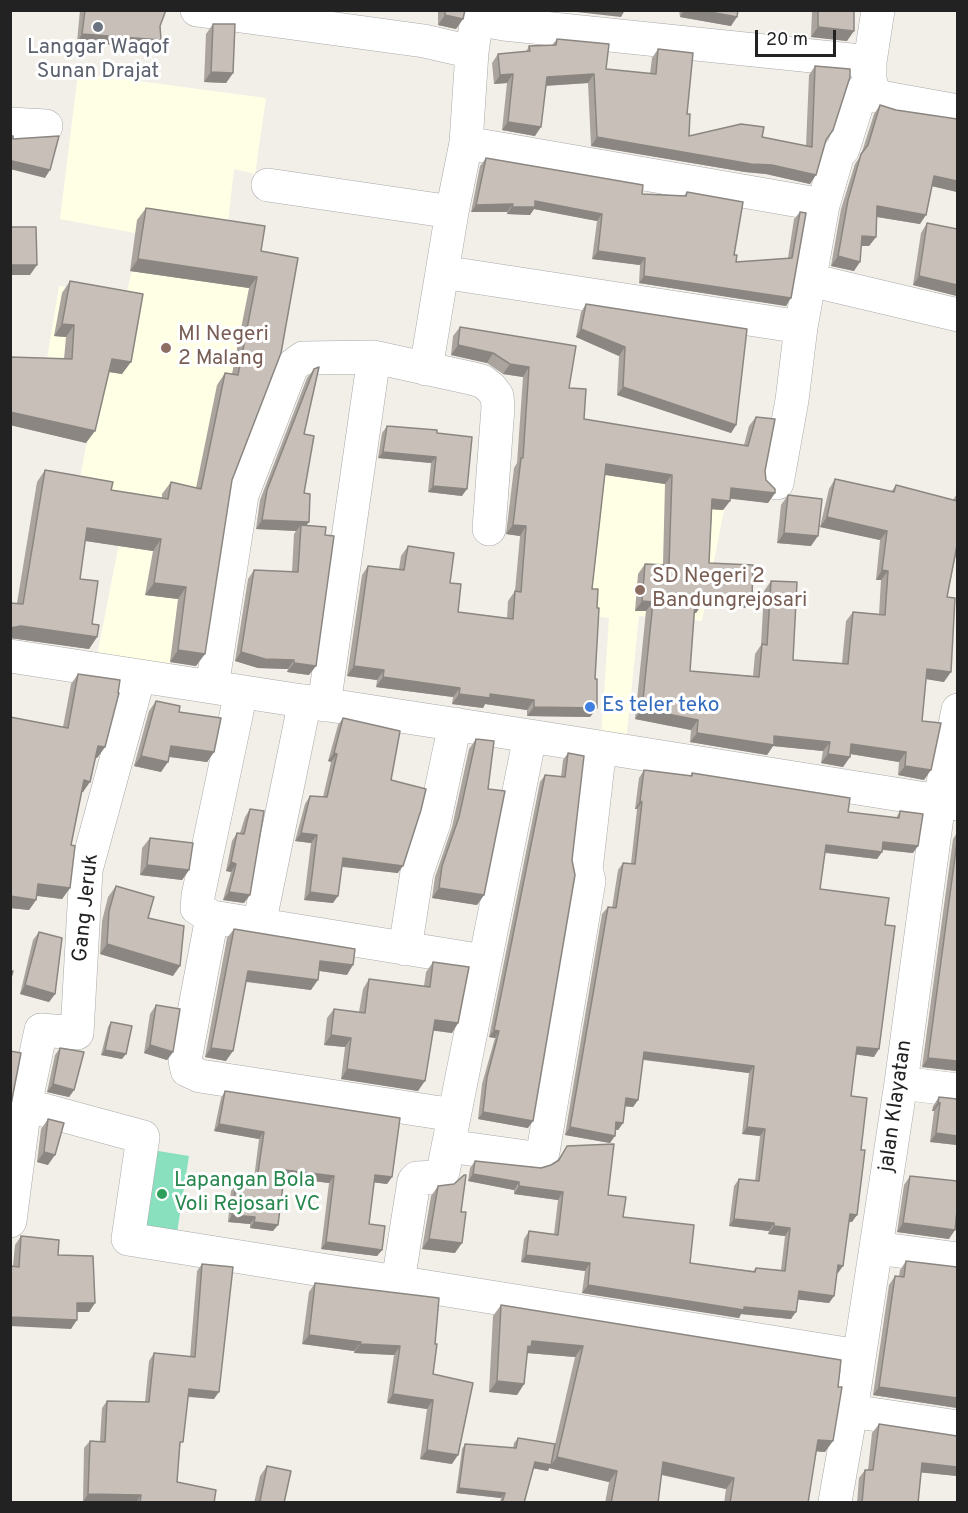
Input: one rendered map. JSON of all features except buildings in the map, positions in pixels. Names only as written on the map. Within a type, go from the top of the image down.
[{"type":"street","points":[[197,10],[424,41],[472,52]]},
{"type":"street","points":[[777,483],[823,205],[838,154],[843,149],[860,94],[870,71],[878,10]]},
{"type":"street","points":[[426,369],[466,143],[472,52],[477,15],[504,24],[870,71]]},
{"type":"street","points":[[870,71],[873,90],[879,97],[957,111]]},
{"type":"street","points":[[10,123],[46,126]]},
{"type":"street","points":[[466,143],[823,205]]},
{"type":"street","points":[[268,185],[452,212]]},
{"type":"street","points":[[442,272],[801,327]]},
{"type":"street","points":[[810,280],[957,315]]},
{"type":"street","points":[[259,926],[314,703],[374,357]]},
{"type":"street","points":[[484,961],[259,926],[212,917],[197,908],[226,690],[242,495],[292,366],[303,358],[374,357],[482,381],[491,388],[496,396],[498,407],[489,529]]},
{"type":"street","points":[[10,656],[948,803]]},
{"type":"street","name":"Gang Jeruk","points":[[26,1105],[41,1030],[77,1033],[86,870],[140,676]]},
{"type":"street","name":"jalan Klayatan","points":[[835,1503],[948,803],[957,710]]},
{"type":"street","points":[[405,949],[417,872],[434,823],[454,724]]},
{"type":"street","points":[[398,1282],[414,1181],[417,1178],[439,1177],[443,1172],[530,736]]},
{"type":"street","points":[[212,917],[185,1060],[187,1070],[200,1076],[451,1131],[527,1157],[536,1157],[543,1152],[589,881],[586,868],[600,747]]},
{"type":"street","points":[[901,1083],[957,1090]]},
{"type":"street","points":[[10,1221],[26,1105],[143,1137],[128,1239],[859,1356]]},
{"type":"street","points":[[876,1248],[957,1259]]},
{"type":"street","points":[[851,1411],[957,1427]]},
{"type":"shaded area","name":"MI Negeri 2 Malang","points":[[78,73],[266,98],[255,174],[234,169],[225,249],[297,265],[273,400],[195,501],[169,668],[97,656],[122,528],[79,484],[88,436],[36,426],[59,286],[126,296],[140,234],[60,219]]},
{"type":"shaded area","name":"SD Negeri 2 Bandungrejosari","points":[[573,427],[735,455],[702,621],[639,616],[626,742],[601,738],[609,618],[569,613]]},
{"type":"green space","name":"Lapangan Bola Voli Rejosari VC","points":[[146,1149],[189,1156],[176,1239],[135,1233]]},
{"type":"place","name":"Langgar Waqof Sunan Drajat","points":[[98,27]]},
{"type":"place","name":"MI Negeri 2 Malang","points":[[166,348]]},
{"type":"place","name":"SD Negeri 2 Bandungrejosari","points":[[640,590]]},
{"type":"place","name":"Es teler teko","points":[[590,707]]},
{"type":"place","name":"Lapangan Bola Voli Rejosari VC","points":[[162,1194]]}]
